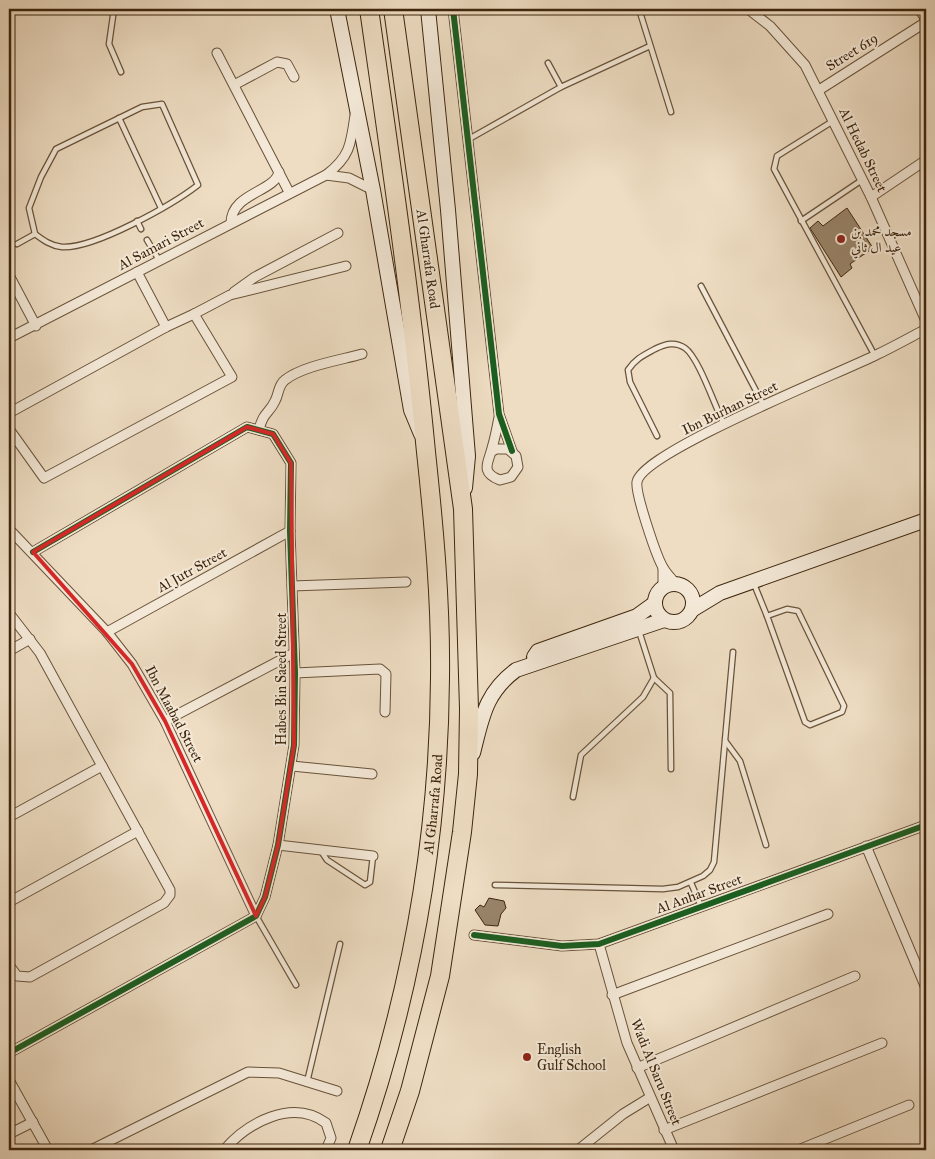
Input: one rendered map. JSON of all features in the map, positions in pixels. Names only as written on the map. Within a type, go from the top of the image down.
[{"type":"highway","name":"Al Gharrafa Road","points":[[357,1150],[382,1073],[413,947],[432,810],[439,718],[440,623],[418,366],[402,235],[369,9]]},
{"type":"highway","name":"Al Gharrafa Road","points":[[390,1150],[410,1091],[440,976],[454,890],[468,774],[468,649],[463,509],[393,9]]},
{"type":"main road","name":"Al Gharrafa Road","points":[[337,9],[372,190],[411,410],[426,448]]},
{"type":"main road","name":"Al Gharrafa Road","points":[[428,9],[448,210],[468,456],[463,509]]},
{"type":"main road","points":[[468,774],[490,696],[497,686],[516,670],[638,627],[664,620],[680,622],[692,610],[720,593],[754,583],[926,520]]},
{"type":"main road","points":[[664,620],[656,610],[655,602],[657,594],[669,586],[690,592],[720,593]]},
{"type":"main road","points":[[690,592],[693,601],[692,610]]},
{"type":"main road","points":[[540,660],[534,657],[538,651],[637,616],[655,602]]},
{"type":"street","points":[[453,9],[499,414],[512,451],[518,462],[518,468],[512,477],[506,480],[500,480],[490,474],[486,462],[491,452],[499,414]]},
{"type":"street","name":"Al Hedab Street","points":[[748,9],[770,26],[797,54],[819,90],[926,321]]},
{"type":"street","points":[[918,9],[926,20]]},
{"type":"street","name":"Street 619","points":[[819,90],[926,20]]},
{"type":"street","points":[[217,54],[289,192]]},
{"type":"street","points":[[234,85],[277,62],[287,64],[294,77]]},
{"type":"street","name":"Al Samari Street","points":[[9,338],[36,326],[289,192],[326,175],[338,166],[350,148],[356,110]]},
{"type":"street","points":[[870,197],[926,160]]},
{"type":"street","points":[[231,223],[233,214],[244,199],[274,181],[279,172]]},
{"type":"street","points":[[326,175],[349,178],[372,190]]},
{"type":"street","points":[[9,413],[166,327],[230,295],[256,277],[338,233]]},
{"type":"street","points":[[230,295],[346,266]]},
{"type":"street","points":[[137,272],[166,327]]},
{"type":"street","points":[[9,275],[36,326]]},
{"type":"street","points":[[9,429],[44,478],[232,377],[194,314]]},
{"type":"street","name":"Ibn Burhan Street","points":[[669,586],[641,506],[636,482],[642,472],[657,461],[724,424],[875,356],[926,329]]},
{"type":"street","points":[[33,552],[247,427],[259,430],[262,417],[275,401],[278,390],[284,380],[300,372],[362,354]]},
{"type":"street","name":"Habes Bin Saeed Street","points":[[256,916],[266,897],[278,845],[292,766],[294,673],[290,531],[291,463],[273,434],[259,430]]},
{"type":"street","points":[[491,452],[502,448],[512,451]]},
{"type":"street","name":"Ibn Maabad Street","points":[[9,529],[33,552],[107,632],[132,664],[165,721],[256,916]]},
{"type":"street","name":"Al Jutr Street","points":[[107,632],[290,531]]},
{"type":"street","points":[[292,586],[406,582]]},
{"type":"street","points":[[9,613],[44,660],[169,885],[170,895],[168,900],[30,978],[17,976],[9,965]]},
{"type":"street","points":[[9,651],[30,639]]},
{"type":"street","points":[[165,721],[294,653]]},
{"type":"street","points":[[294,673],[380,669],[386,674],[385,712]]},
{"type":"street","points":[[9,816],[102,766]]},
{"type":"street","points":[[292,766],[372,774]]},
{"type":"street","name":"Al Anhar Street","points":[[474,935],[562,946],[599,944],[926,825]]},
{"type":"street","points":[[9,902],[138,831]]},
{"type":"street","points":[[278,845],[373,856]]},
{"type":"street","points":[[866,846],[924,975],[926,988]]},
{"type":"street","points":[[612,995],[828,914]]},
{"type":"street","points":[[9,1053],[256,916]]},
{"type":"street","name":"Wadi Al Saru Street","points":[[599,944],[612,995],[636,1068],[674,1150]]},
{"type":"street","points":[[636,1068],[854,976]]},
{"type":"street","points":[[664,1130],[882,1043]]},
{"type":"street","points":[[91,1150],[248,1072],[279,1073],[337,1091]]},
{"type":"street","points":[[9,1080],[48,1150]]},
{"type":"street","points":[[578,1150],[622,1114],[649,1098]]},
{"type":"street","points":[[798,1150],[908,1105]]},
{"type":"street","points":[[224,1150],[233,1140],[256,1124],[285,1113],[305,1115],[326,1124],[331,1138],[326,1150]]},
{"type":"street","points":[[9,1134],[32,1122]]},
{"type":"lane","points":[[114,9],[109,44],[121,72]]},
{"type":"lane","points":[[639,9],[671,112]]},
{"type":"lane","points":[[469,138],[561,87],[650,46]]},
{"type":"lane","points":[[548,63],[561,87]]},
{"type":"lane","points":[[162,104],[195,173],[198,185],[161,208],[92,242],[64,247],[53,246],[35,234],[29,208],[41,177],[56,149],[142,107],[162,104]]},
{"type":"lane","points":[[119,118],[161,208]]},
{"type":"lane","points":[[834,121],[783,152],[774,162],[777,175],[875,356]]},
{"type":"lane","points":[[801,221],[862,180]]},
{"type":"lane","points":[[137,221],[141,228]]},
{"type":"lane","points":[[17,244],[35,234]]},
{"type":"lane","points":[[147,240],[159,260]]},
{"type":"lane","points":[[701,286],[764,406]]},
{"type":"lane","points":[[657,436],[630,382],[628,370],[634,361],[664,345],[674,343],[684,348],[693,357],[724,424]]},
{"type":"lane","points":[[754,583],[806,724],[813,725],[842,712],[843,704],[798,612],[791,608],[767,616]]},
{"type":"lane","points":[[638,627],[654,678],[670,693],[671,769]]},
{"type":"lane","points":[[495,885],[663,889],[691,882],[710,870],[714,862],[733,652]]},
{"type":"lane","points":[[573,797],[581,755],[643,697],[654,678]]},
{"type":"lane","points":[[725,741],[740,761],[766,844]]},
{"type":"lane","points":[[320,850],[327,860],[365,885],[370,882],[373,856]]},
{"type":"lane","points":[[691,882],[701,906]]},
{"type":"lane","points":[[256,916],[296,985]]},
{"type":"lane","points":[[307,1082],[340,944]]},
{"type":"highlighted area","points":[[247,427],[273,434],[291,463],[294,745],[278,845],[265,897],[256,916],[165,721],[132,664],[33,552]]},
{"type":"building","name":"مسجد محمد بن عيد ال ثاني","points":[[847,208],[873,248],[850,264],[852,268],[841,277],[810,228],[818,221],[823,226]]},
{"type":"building","points":[[489,898],[504,901],[506,908],[501,914],[498,926],[485,925],[475,910],[480,905],[484,907]]},
{"type":"cycle path","points":[[453,9],[499,414],[512,451]]},
{"type":"cycle path","points":[[9,1053],[256,916],[265,897],[278,845],[294,745],[295,673],[290,531],[291,463],[273,434],[247,427],[33,552]]},
{"type":"cycle path","points":[[474,935],[562,946],[599,944],[926,825]]},
{"type":"place","name":"مسجد محمد بن عيد ال ثاني","points":[[841,239]]},
{"type":"place","name":"English Gulf School","points":[[527,1057]]}]
